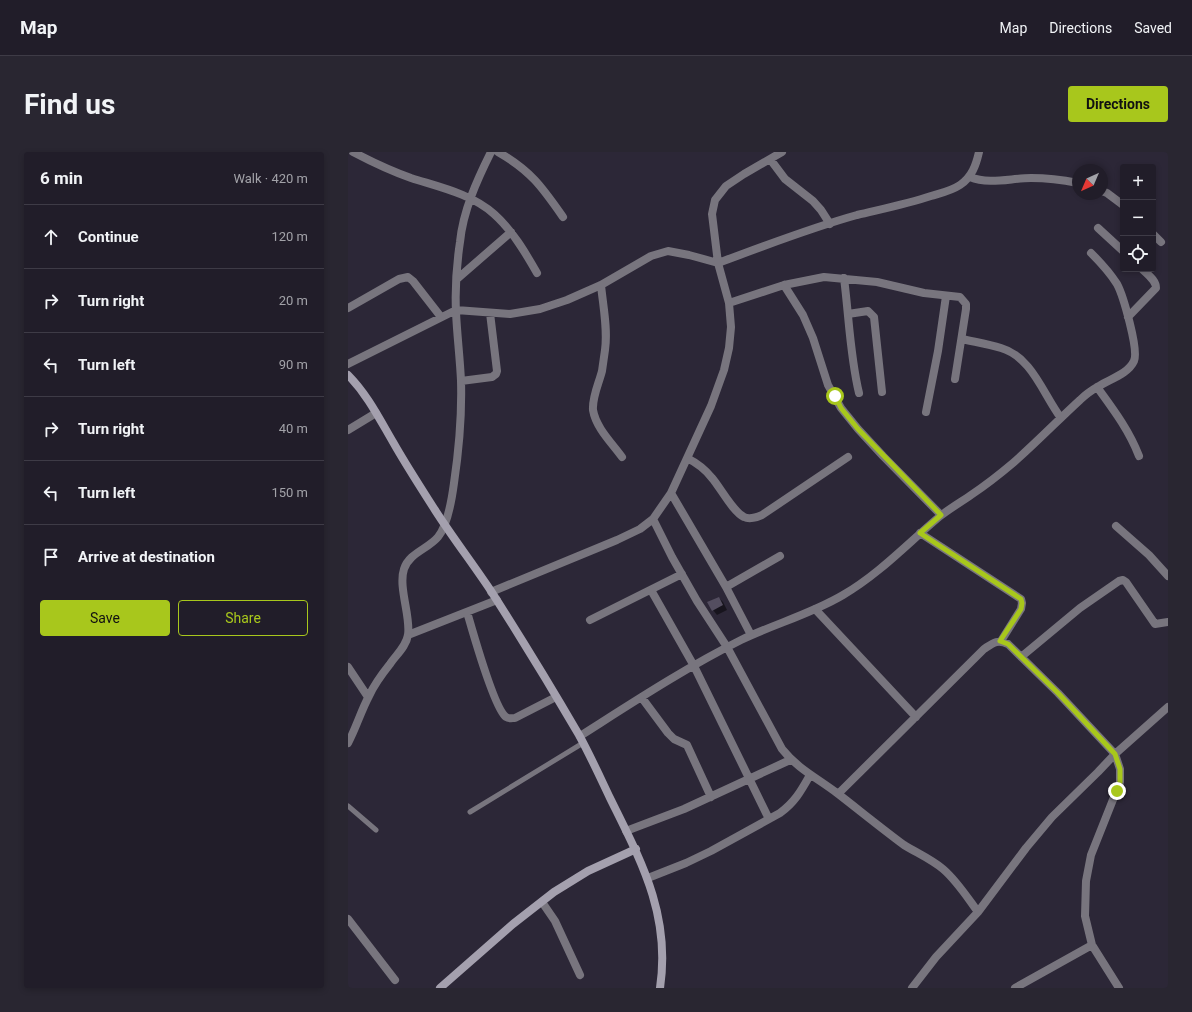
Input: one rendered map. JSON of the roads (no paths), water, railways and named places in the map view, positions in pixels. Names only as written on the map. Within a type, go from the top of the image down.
[{"type":"main road","points":[[348,375],[364,393],[445,526],[492,592],[581,740],[636,849],[648,878],[659,914],[662,936],[660,988]]},
{"type":"main road","points":[[440,988],[513,924],[554,892],[588,871],[636,849]]},
{"type":"street","points":[[352,152],[377,165],[471,198],[493,213],[511,232],[526,253],[537,273]]},
{"type":"street","points":[[348,743],[368,697],[389,665],[403,648],[408,635],[403,591],[403,570],[413,555],[432,543],[439,536],[445,526],[454,484],[458,446],[461,381],[456,310],[460,241],[464,219],[471,198],[491,152]]},
{"type":"street","points":[[498,152],[528,172],[542,187],[563,217]]},
{"type":"street","points":[[492,592],[640,529],[653,519],[671,493],[711,406],[724,370],[729,348],[729,303],[718,263],[712,214],[714,200],[726,186],[782,152]]},
{"type":"street","points":[[348,364],[456,310],[510,314],[540,308],[567,300],[600,285],[651,256],[668,251],[690,255],[718,263],[830,224],[913,202],[947,191],[960,185],[970,177],[976,164],[979,152]]},
{"type":"street","points":[[770,159],[785,179],[821,210],[830,224]]},
{"type":"street","points":[[970,177],[977,180],[988,181],[1031,178],[1072,181]]},
{"type":"street","points":[[1108,194],[1120,204]]},
{"type":"street","points":[[1098,228],[1120,248]]},
{"type":"street","points":[[457,279],[511,232]]},
{"type":"street","points":[[1155,236],[1161,242]]},
{"type":"street","points":[[581,740],[642,698],[727,647],[751,635],[815,609],[864,582],[889,562],[941,515],[979,490],[1012,464],[1082,398],[1097,387],[1123,373],[1130,367],[1135,359],[1135,350],[1125,303],[1118,286],[1107,270],[1092,253]]},
{"type":"street","points":[[1128,317],[1156,288],[1156,284],[1153,279],[1145,272]]},
{"type":"street","points":[[348,308],[399,279],[408,277],[413,281],[441,317]]},
{"type":"street","points":[[729,303],[784,285],[824,277],[877,282],[924,293],[960,297],[966,304],[955,379]]},
{"type":"street","points":[[844,278],[853,369],[859,393]]},
{"type":"street","points":[[600,285],[606,327],[605,348],[602,371],[594,397],[593,409],[596,419],[604,433],[622,457]]},
{"type":"street","points":[[784,285],[803,315],[813,338],[828,385],[841,408],[882,456],[941,515]]},
{"type":"street","points":[[926,412],[938,351],[946,296]]},
{"type":"street","points":[[848,314],[868,312],[874,317],[882,392]]},
{"type":"street","points":[[461,381],[496,374],[497,371],[490,313]]},
{"type":"street","points":[[962,339],[1002,348],[1015,354],[1026,364],[1036,378],[1047,399],[1061,418]]},
{"type":"street","points":[[1097,387],[1123,423],[1133,440],[1139,456]]},
{"type":"street","points":[[348,430],[376,413]]},
{"type":"street","points":[[687,458],[699,465],[711,476],[734,509],[744,517],[752,518],[762,515],[848,458]]},
{"type":"street","points":[[671,493],[726,587],[751,635]]},
{"type":"street","points":[[653,519],[682,574],[727,647],[782,749],[790,760],[838,794],[880,828],[943,869],[955,881],[978,912]]},
{"type":"street","points":[[1116,526],[1149,556],[1168,576]]},
{"type":"street","points":[[920,533],[1021,599],[1021,609],[1000,641]]},
{"type":"street","points":[[726,587],[780,556]]},
{"type":"street","points":[[590,620],[682,574]]},
{"type":"street","points":[[1021,657],[1074,612],[1119,581],[1123,580],[1126,582],[1155,624],[1168,622]]},
{"type":"street","points":[[651,590],[694,666],[769,819]]},
{"type":"street","points":[[408,635],[497,600]]},
{"type":"street","points":[[815,609],[916,717]]},
{"type":"street","points":[[467,612],[485,672],[498,705],[506,717],[510,719],[515,718],[556,697]]},
{"type":"street","points":[[838,794],[984,649],[992,643],[1000,641],[1008,644],[1058,693],[1115,754],[1120,769],[1120,782],[1091,855],[1086,881],[1085,916],[1092,945],[1118,988]]},
{"type":"street","points":[[348,667],[368,697]]},
{"type":"street","points":[[642,698],[668,733],[674,739],[687,745],[711,797]]},
{"type":"street","points":[[912,988],[936,957],[978,912],[1026,848],[1052,817],[1115,754],[1168,707]]},
{"type":"street","points":[[626,831],[684,809],[750,780],[790,760]]},
{"type":"street","points":[[648,878],[711,851],[790,806],[798,797],[810,775]]},
{"type":"street","points":[[542,902],[555,921],[580,975]]},
{"type":"street","points":[[348,919],[395,980]]},
{"type":"street","points":[[1015,988],[1092,945]]},
{"type":"lane","points":[[470,812],[581,740]]},
{"type":"lane","points":[[348,806],[376,830]]}]
